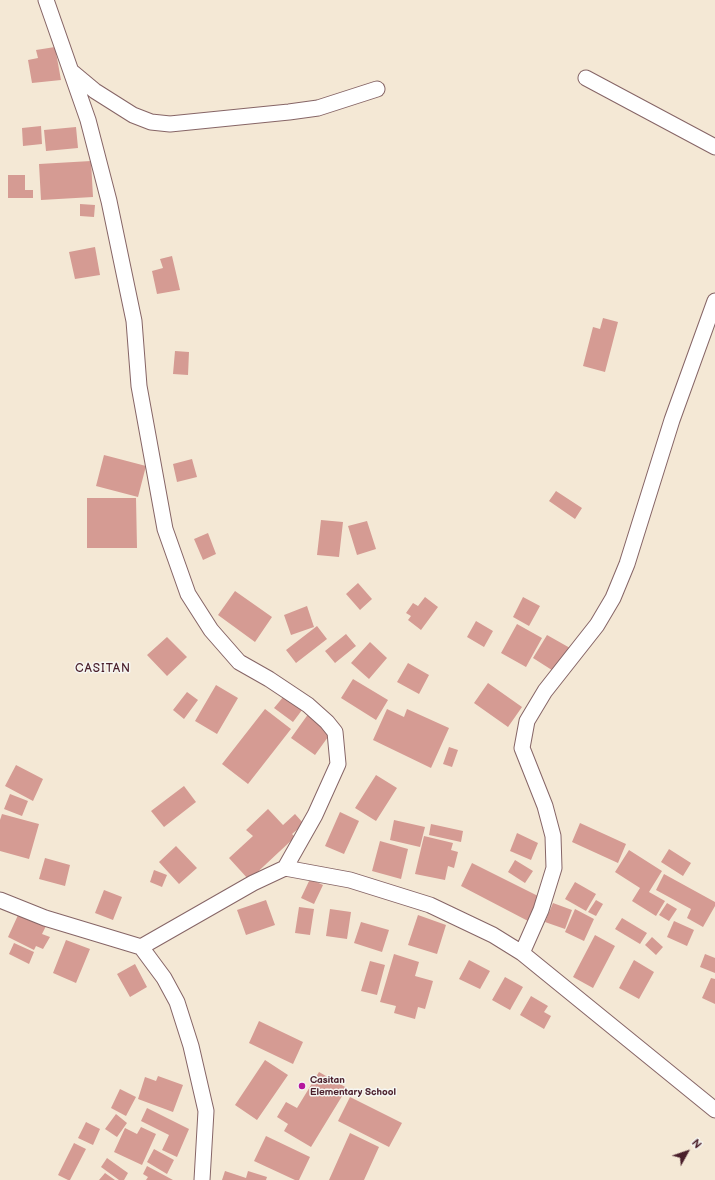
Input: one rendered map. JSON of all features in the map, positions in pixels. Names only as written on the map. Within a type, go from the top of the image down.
[{"type":"street","points":[[46,0],[88,120],[109,201],[134,321],[139,386],[165,529],[188,594],[211,630],[239,662],[269,679],[308,705],[327,722],[335,732],[338,764],[315,815],[285,868]]},
{"type":"street","points":[[70,70],[95,91],[133,115],[151,122],[170,124],[318,108],[376,89]]},
{"type":"street","points":[[586,78],[715,147]]},
{"type":"street","points":[[522,953],[541,910],[554,868],[553,836],[545,806],[522,748],[527,721],[545,691],[597,625],[613,598],[627,564],[672,420],[715,301]]},
{"type":"street","points":[[141,947],[252,883],[285,868],[350,880],[430,905],[493,935],[522,953],[715,1110]]},
{"type":"street","points":[[0,900],[45,918],[141,947],[164,978],[177,1002],[191,1046],[206,1111],[202,1180]]},
{"type":"building","points":[[55,47],[61,80],[32,83],[28,60],[38,58],[36,50]]},
{"type":"building","points":[[41,126],[42,144],[23,146],[22,128]]},
{"type":"building","points":[[76,127],[78,148],[46,151],[44,130]]},
{"type":"building","points":[[91,161],[93,197],[41,200],[39,164]]},
{"type":"building","points":[[8,175],[25,175],[25,190],[33,190],[33,198],[8,198]]},
{"type":"building","points":[[80,204],[95,205],[94,217],[80,216]]},
{"type":"building","points":[[95,247],[100,275],[75,279],[69,252]]},
{"type":"building","points":[[172,256],[180,290],[157,294],[152,271],[163,268],[160,259]]},
{"type":"building","points":[[603,318],[618,322],[605,372],[583,366],[593,327],[600,329]]},
{"type":"building","points":[[175,351],[189,352],[188,375],[173,374]]},
{"type":"building","points":[[104,455],[146,466],[138,497],[96,486]]},
{"type":"building","points":[[192,459],[197,477],[177,482],[173,464]]},
{"type":"building","points":[[556,491],[582,508],[575,519],[549,501]]},
{"type":"building","points":[[87,498],[136,498],[137,548],[87,548]]},
{"type":"building","points":[[321,520],[343,522],[339,557],[317,555]]},
{"type":"building","points":[[367,521],[376,549],[357,555],[348,526]]},
{"type":"building","points":[[208,533],[216,554],[203,560],[194,539]]},
{"type":"building","points":[[358,583],[372,599],[360,610],[346,594]]},
{"type":"building","points":[[235,591],[272,617],[255,642],[218,615]]},
{"type":"building","points":[[425,597],[438,607],[421,630],[408,620],[411,616],[406,613],[413,603],[418,606]]},
{"type":"building","points":[[523,597],[540,606],[529,626],[513,617]]},
{"type":"building","points":[[307,606],[314,627],[291,635],[284,615]]},
{"type":"building","points":[[476,621],[493,631],[484,647],[467,637]]},
{"type":"building","points":[[517,624],[542,638],[526,667],[501,653]]},
{"type":"building","points":[[317,626],[327,639],[296,663],[286,650]]},
{"type":"building","points":[[346,634],[356,646],[335,663],[325,651]]},
{"type":"building","points":[[547,635],[570,648],[555,672],[533,658]]},
{"type":"building","points":[[167,637],[187,657],[167,676],[147,655]]},
{"type":"building","points":[[370,642],[387,658],[369,679],[351,663]]},
{"type":"building","points":[[408,663],[429,675],[419,694],[397,682]]},
{"type":"building","points":[[353,679],[388,700],[376,720],[341,698]]},
{"type":"building","points":[[488,683],[522,707],[508,727],[474,703]]},
{"type":"building","points":[[216,685],[238,698],[217,734],[195,721]]},
{"type":"building","points":[[187,692],[198,700],[184,719],[173,710]]},
{"type":"building","points":[[284,696],[302,710],[293,722],[274,708]]},
{"type":"building","points":[[265,709],[291,729],[248,784],[222,764]]},
{"type":"building","points":[[387,709],[404,717],[407,709],[449,728],[431,768],[373,740]]},
{"type":"building","points":[[309,713],[333,730],[315,755],[291,738]]},
{"type":"building","points":[[449,747],[458,750],[452,767],[443,764]]},
{"type":"building","points":[[16,765],[43,779],[33,801],[5,786]]},
{"type":"building","points":[[376,775],[397,788],[376,821],[355,808]]},
{"type":"building","points":[[184,786],[196,802],[164,827],[151,811]]},
{"type":"building","points":[[10,794],[28,801],[22,816],[4,809]]},
{"type":"building","points":[[268,809],[283,825],[295,814],[304,824],[292,834],[295,837],[249,880],[229,858],[253,836],[246,830]]},
{"type":"building","points":[[340,812],[359,821],[344,854],[325,846]]},
{"type":"building","points":[[2,814],[39,824],[29,859],[0,851],[0,820]]},
{"type":"building","points":[[394,820],[425,827],[420,847],[390,840]]},
{"type":"building","points":[[580,823],[626,844],[618,863],[572,842]]},
{"type":"building","points":[[431,824],[463,831],[461,842],[429,835]]},
{"type":"building","points":[[517,833],[538,843],[531,860],[510,851]]},
{"type":"building","points":[[424,836],[453,843],[451,850],[458,852],[454,868],[448,866],[445,880],[415,874]]},
{"type":"building","points":[[380,841],[408,849],[401,879],[372,871]]},
{"type":"building","points":[[176,846],[197,868],[179,884],[159,862]]},
{"type":"building","points":[[669,849],[691,863],[683,876],[661,862]]},
{"type":"building","points":[[629,850],[662,871],[649,892],[665,901],[656,916],[632,901],[640,888],[615,872]]},
{"type":"building","points":[[45,858],[70,865],[65,886],[39,879]]},
{"type":"building","points":[[515,860],[533,871],[525,883],[508,872]]},
{"type":"building","points":[[472,863],[540,897],[528,921],[461,886]]},
{"type":"building","points":[[154,870],[167,875],[162,887],[150,882]]},
{"type":"building","points":[[664,874],[715,902],[715,906],[703,927],[687,918],[691,909],[656,890]]},
{"type":"building","points":[[310,879],[323,885],[314,904],[301,898]]},
{"type":"building","points":[[575,882],[596,894],[586,911],[565,899]]},
{"type":"building","points":[[104,890],[122,897],[113,920],[95,913]]},
{"type":"building","points":[[266,900],[275,925],[246,935],[237,910]]},
{"type":"building","points":[[596,900],[603,904],[596,916],[588,912]]},
{"type":"building","points":[[553,903],[572,910],[565,929],[545,922]]},
{"type":"building","points":[[667,903],[677,909],[669,921],[659,915]]},
{"type":"building","points":[[299,907],[314,909],[310,935],[295,933]]},
{"type":"building","points":[[330,909],[351,912],[347,939],[326,936]]},
{"type":"building","points":[[575,909],[594,919],[584,941],[565,932]]},
{"type":"building","points":[[19,913],[46,926],[42,934],[50,937],[43,949],[36,946],[34,950],[8,937]]},
{"type":"building","points":[[418,915],[446,925],[437,954],[408,945]]},
{"type":"building","points":[[622,918],[647,933],[640,944],[615,929]]},
{"type":"building","points":[[674,921],[694,930],[687,946],[667,937]]},
{"type":"building","points":[[361,922],[389,930],[382,952],[354,943]]},
{"type":"building","points":[[595,935],[615,946],[593,988],[573,977]]},
{"type":"building","points":[[652,937],[663,947],[656,955],[645,945]]},
{"type":"building","points":[[66,940],[90,949],[76,983],[53,973]]},
{"type":"building","points":[[14,943],[34,952],[29,964],[9,954]]},
{"type":"building","points":[[394,954],[419,962],[415,976],[433,981],[425,1009],[418,1007],[415,1019],[394,1013],[396,1006],[380,1002]]},
{"type":"building","points":[[705,954],[715,958],[715,973],[700,967]]},
{"type":"building","points":[[469,960],[490,971],[480,989],[459,979]]},
{"type":"building","points":[[634,960],[654,972],[639,999],[619,988]]},
{"type":"building","points":[[370,961],[385,965],[377,995],[361,991]]},
{"type":"building","points":[[135,964],[147,987],[130,997],[117,974]]},
{"type":"building","points":[[505,977],[523,987],[510,1010],[492,1000]]},
{"type":"building","points":[[711,978],[715,979],[715,1004],[702,998]]},
{"type":"building","points":[[531,996],[548,1006],[544,1012],[551,1016],[544,1029],[520,1015]]},
{"type":"building","points":[[259,1021],[303,1042],[293,1064],[249,1043]]},
{"type":"building","points":[[265,1060],[288,1075],[257,1120],[235,1105]]},
{"type":"building","points":[[319,1072],[347,1088],[311,1147],[284,1131],[288,1124],[277,1117],[286,1102],[297,1108]]},
{"type":"building","points":[[158,1076],[183,1085],[173,1112],[138,1099],[145,1077],[156,1081]]},
{"type":"building","points":[[120,1089],[136,1097],[126,1116],[111,1108]]},
{"type":"building","points":[[350,1097],[402,1123],[389,1147],[338,1121]]},
{"type":"building","points":[[147,1108],[189,1129],[177,1157],[162,1150],[169,1135],[141,1121]]},
{"type":"building","points":[[116,1114],[127,1123],[117,1137],[105,1129]]},
{"type":"building","points":[[86,1122],[100,1129],[93,1145],[78,1138]]},
{"type":"building","points":[[141,1127],[156,1134],[142,1165],[114,1152],[125,1128],[137,1134]]},
{"type":"building","points":[[350,1133],[379,1147],[364,1180],[329,1180]]},
{"type":"building","points":[[266,1136],[310,1157],[299,1180],[295,1180],[254,1161]]},
{"type":"building","points":[[74,1143],[86,1149],[70,1180],[68,1180],[58,1175]]},
{"type":"building","points":[[154,1149],[174,1160],[167,1174],[147,1162]]},
{"type":"building","points":[[107,1158],[128,1173],[124,1180],[119,1180],[101,1167]]},
{"type":"building","points":[[147,1166],[173,1180],[146,1180],[148,1177],[143,1174]]},
{"type":"building","points":[[225,1171],[246,1178],[248,1171],[267,1177],[266,1180],[222,1180]]},
{"type":"building","points":[[105,1173],[115,1180],[99,1180]]},
{"type":"place","name":"Casitan Elementary School","points":[[302,1086]]},
{"type":"district","name":"CASITAN","points":[[103,669]]}]
